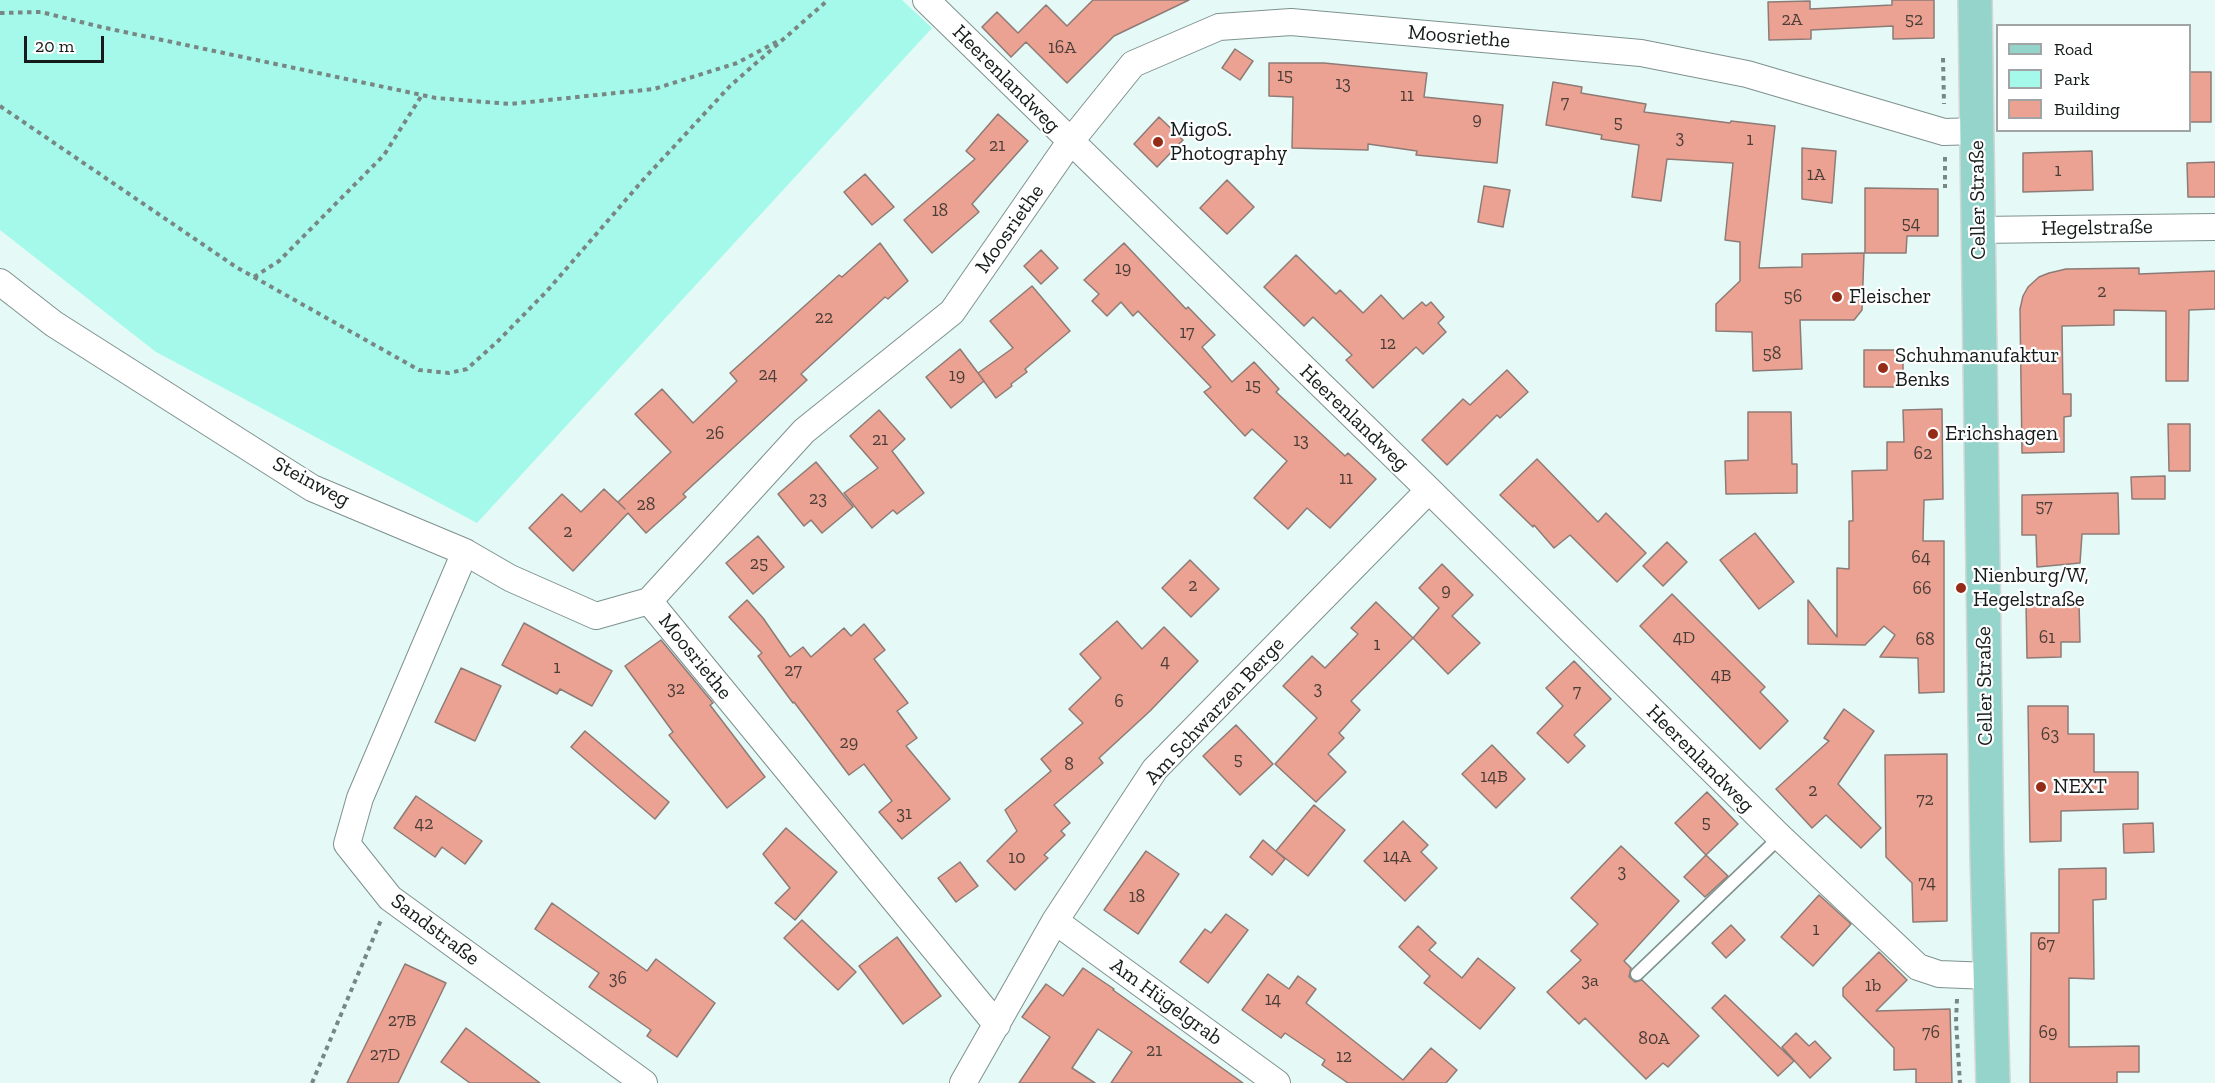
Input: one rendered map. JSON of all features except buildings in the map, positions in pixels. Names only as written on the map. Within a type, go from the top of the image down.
[{"type":"main road","name":"Celler Straße","points":[[1975,0],[1989,976],[1993,1083]]},
{"type":"street","name":"Heerenlandweg","points":[[926,0],[1429,490],[1780,837],[1918,967],[1939,974],[1989,976]]},
{"type":"street","name":"Moosriethe","points":[[997,1024],[649,601],[804,430],[952,312],[1070,142],[1133,63],[1219,27],[1291,22],[1641,53],[1746,74],[1944,132],[1977,130]]},
{"type":"street","name":"Hegelstraße","points":[[1978,230],[2215,227]]},
{"type":"street","name":"Steinweg","points":[[0,282],[54,324],[312,488],[465,552],[510,578],[596,616],[649,601]]},
{"type":"street","name":"Am Schwarzen Berge","points":[[963,1083],[1055,921],[1155,769],[1429,490]]},
{"type":"street","name":"Sandstraße","points":[[465,552],[360,798],[347,844],[390,898],[644,1083]]},
{"type":"street","name":"Am Hügelgrab","points":[[1055,921],[1277,1083]]},
{"type":"lane","points":[[1637,974],[1780,837]]},
{"type":"path","points":[[0,106],[236,267],[419,370],[449,373],[467,369],[498,342],[547,291],[730,86],[828,0]]},
{"type":"path","points":[[0,13],[41,12],[101,27],[436,98],[510,104],[654,89],[737,63],[789,36]]},
{"type":"path","points":[[254,277],[279,261],[384,155],[422,95]]},
{"type":"path","points":[[312,1083],[390,898]]},
{"type":"green space","points":[[0,0],[902,0],[932,28],[477,523],[156,352],[0,230]]},
{"type":"place","name":"MigoS. Photography","points":[[1158,142]]},
{"type":"place","name":"Fleischer","points":[[1837,297]]},
{"type":"place","name":"Schuhmanufaktur Benks","points":[[1883,368]]},
{"type":"place","name":"Erichshagen","points":[[1933,434]]},
{"type":"place","name":"Nienburg/W, Hegelstraße","points":[[1961,588]]},
{"type":"place","name":"NEXT","points":[[2041,787]]}]
